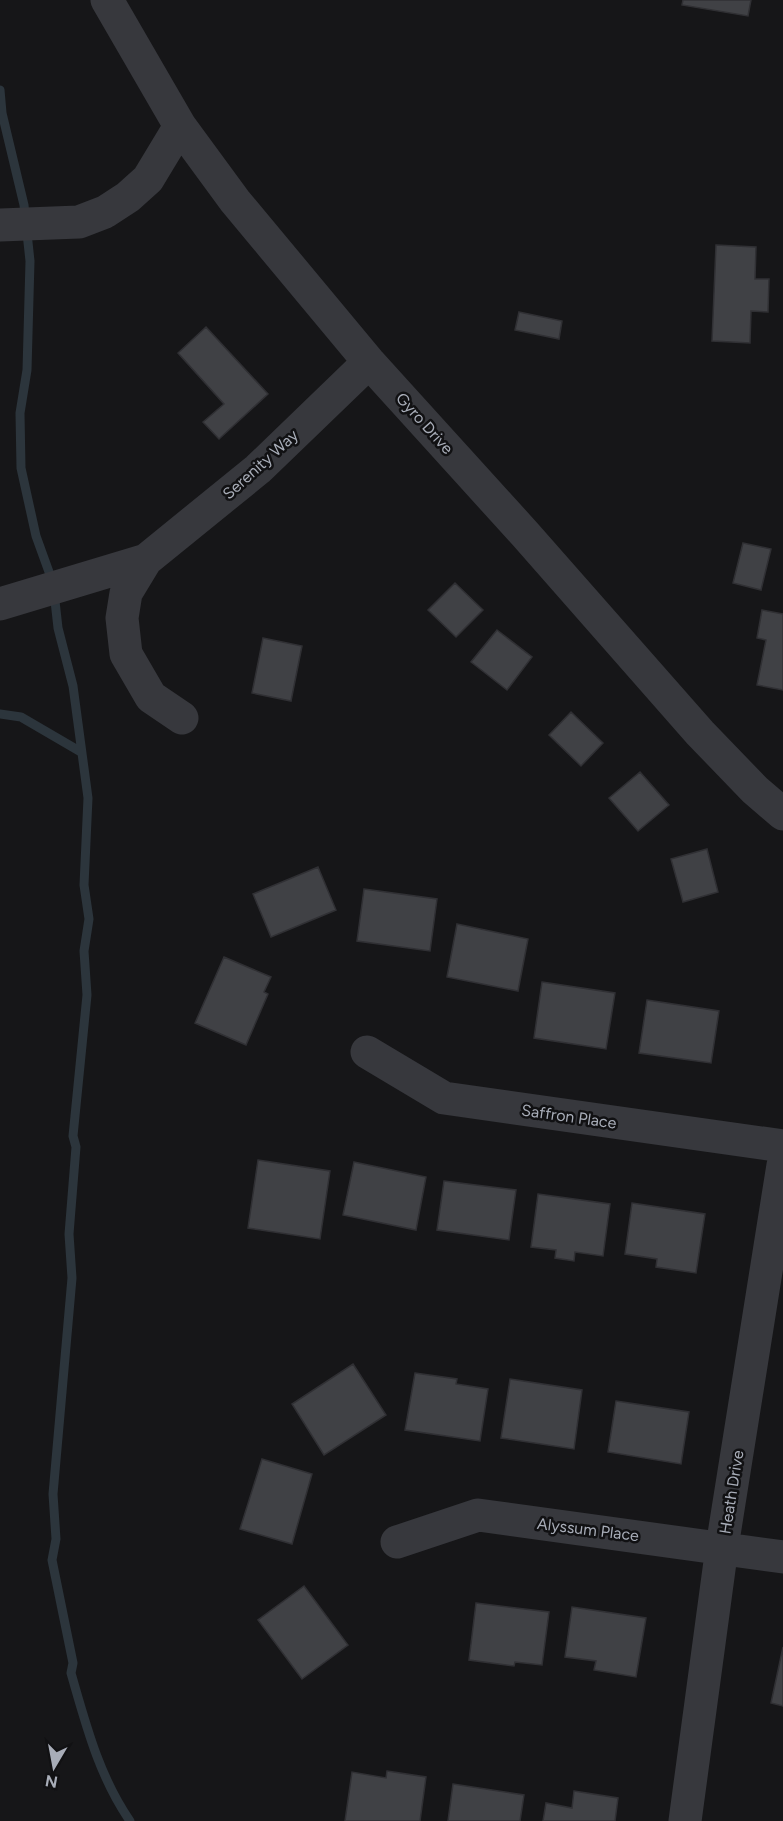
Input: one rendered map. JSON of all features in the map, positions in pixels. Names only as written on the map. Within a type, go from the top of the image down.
[{"type":"street","name":"Gyro Drive","points":[[106,0],[180,126],[235,201],[369,362],[525,534],[700,733],[755,790],[783,814]]},
{"type":"street","points":[[0,225],[79,222],[105,212],[128,197],[148,179],[180,126]]},
{"type":"street","name":"Serenity Way","points":[[182,718],[152,696],[126,654],[122,618],[126,593],[146,560],[258,469],[369,362]]},
{"type":"street","name":"Serenity Way","points":[[0,604],[146,560]]},
{"type":"street","name":"Saffron Place","points":[[368,1052],[444,1098],[783,1146]]},
{"type":"street","name":"Heath Drive","points":[[686,1821],[722,1547],[783,1165]]},
{"type":"street","name":"Alyssum Place","points":[[397,1542],[478,1515],[783,1557]]},
{"type":"building","points":[[683,0],[751,0],[748,16],[682,5]]},
{"type":"building","points":[[716,245],[756,247],[755,279],[769,279],[768,312],[751,311],[750,343],[712,341]]},
{"type":"building","points":[[519,312],[562,321],[559,339],[515,330]]},
{"type":"building","points":[[206,327],[268,394],[219,439],[203,422],[224,404],[178,353]]},
{"type":"building","points":[[743,543],[771,549],[761,590],[733,583]]},
{"type":"building","points":[[455,583],[483,610],[456,637],[428,610]]},
{"type":"building","points":[[762,610],[783,614],[783,690],[757,685],[766,640],[757,638]]},
{"type":"building","points":[[497,630],[532,657],[507,690],[471,662]]},
{"type":"building","points":[[263,638],[302,646],[291,701],[252,693]]},
{"type":"building","points":[[571,712],[603,743],[581,766],[549,735]]},
{"type":"building","points":[[640,772],[669,805],[638,831],[609,798]]},
{"type":"building","points":[[707,849],[718,892],[683,902],[671,859]]},
{"type":"building","points":[[318,867],[336,910],[271,937],[253,894]]},
{"type":"building","points":[[364,889],[437,899],[430,951],[357,941]]},
{"type":"building","points":[[457,924],[528,939],[518,991],[447,977]]},
{"type":"building","points":[[224,957],[271,977],[264,992],[268,994],[246,1045],[195,1023]]},
{"type":"building","points":[[542,982],[615,993],[606,1049],[534,1038]]},
{"type":"building","points":[[647,1000],[719,1011],[711,1063],[639,1053]]},
{"type":"building","points":[[258,1160],[330,1171],[320,1239],[248,1228]]},
{"type":"building","points":[[354,1162],[426,1177],[416,1230],[343,1215]]},
{"type":"building","points":[[444,1181],[516,1190],[509,1240],[437,1230]]},
{"type":"building","points":[[538,1194],[610,1204],[603,1256],[575,1252],[574,1261],[555,1258],[556,1250],[531,1247]]},
{"type":"building","points":[[632,1203],[705,1214],[696,1273],[656,1267],[657,1259],[625,1254]]},
{"type":"building","points":[[353,1364],[386,1415],[324,1455],[292,1404]]},
{"type":"building","points":[[415,1373],[457,1379],[456,1384],[488,1389],[480,1441],[405,1430]]},
{"type":"building","points":[[510,1379],[582,1390],[574,1449],[501,1438]]},
{"type":"building","points":[[616,1401],[689,1412],[681,1464],[608,1452]]},
{"type":"building","points":[[262,1459],[312,1474],[292,1544],[240,1529]]},
{"type":"building","points":[[304,1586],[348,1645],[302,1679],[258,1620]]},
{"type":"building","points":[[476,1603],[549,1612],[542,1665],[515,1662],[514,1666],[469,1660]]},
{"type":"building","points":[[572,1607],[646,1618],[636,1677],[594,1670],[596,1661],[565,1657]]},
{"type":"building","points":[[783,1647],[783,1706],[771,1703]]},
{"type":"building","points":[[387,1771],[426,1777],[420,1821],[345,1821],[352,1772],[386,1778]]},
{"type":"building","points":[[453,1784],[524,1795],[520,1821],[448,1821]]},
{"type":"building","points":[[574,1791],[618,1798],[615,1821],[543,1821],[546,1803],[572,1808]]},
{"type":"waterway","points":[[0,90],[2,113],[24,205],[30,261],[27,370],[20,413],[21,468],[36,536],[53,583],[58,628],[73,686],[88,798],[84,885],[89,919],[84,951],[87,995],[73,1136],[76,1147],[69,1234],[72,1278],[53,1494],[56,1539],[52,1560],[73,1663],[71,1673],[82,1712],[102,1768],[130,1821]]},
{"type":"waterway","points":[[0,714],[21,717],[81,752]]}]
